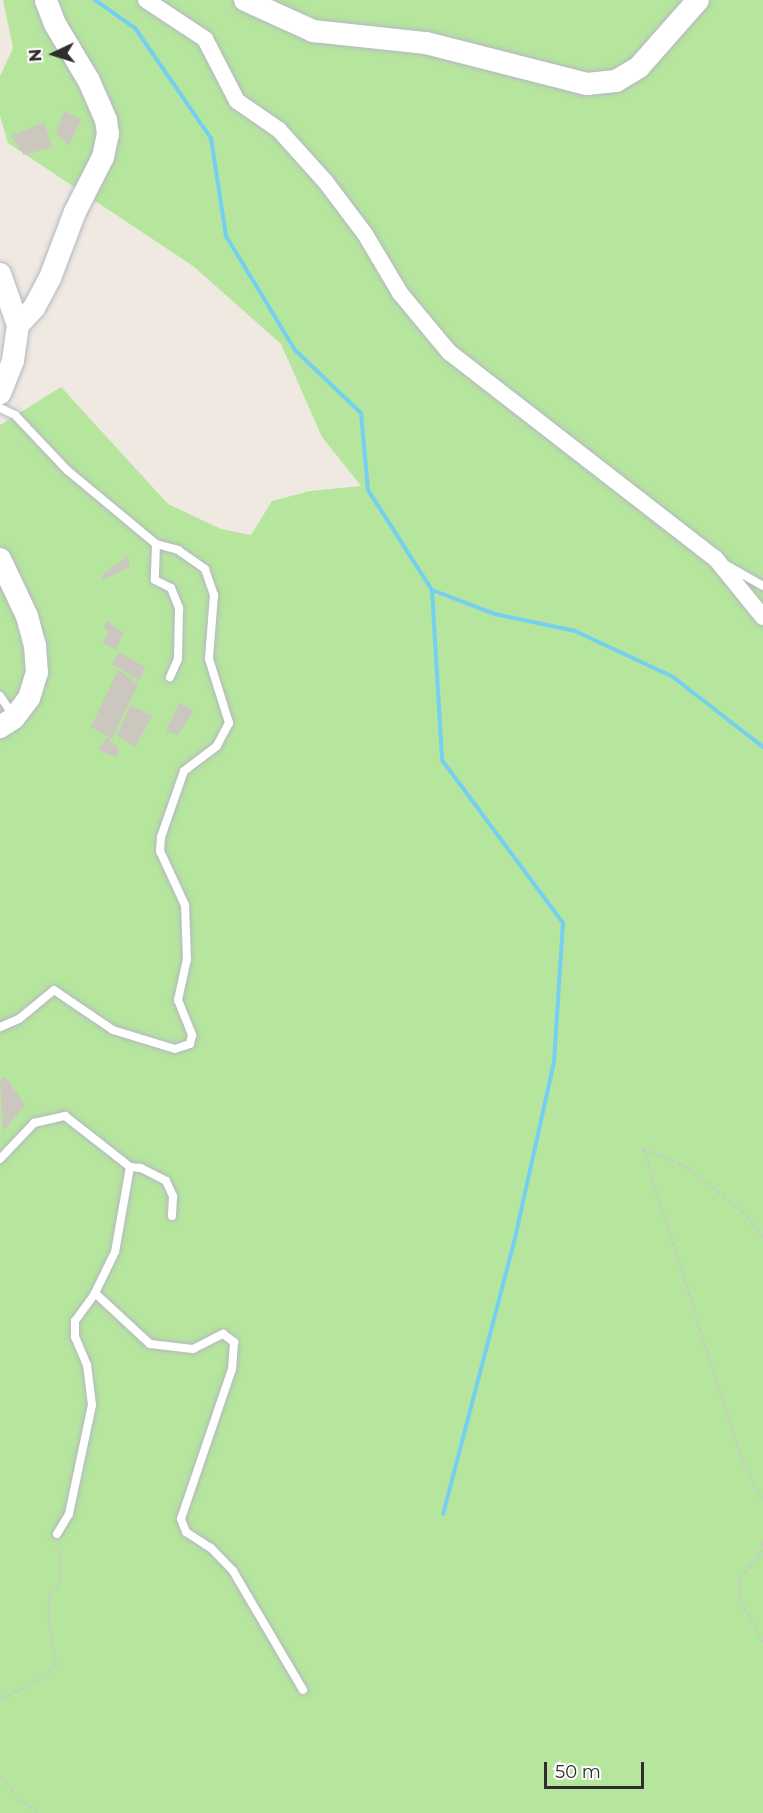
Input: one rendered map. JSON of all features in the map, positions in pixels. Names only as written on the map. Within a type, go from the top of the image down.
[{"type":"street","points":[[0,393],[18,325],[34,308],[50,278],[75,212],[103,157],[108,134],[106,120],[89,81],[55,24],[46,0]]},
{"type":"street","points":[[146,0],[205,39],[237,101],[279,130],[325,182],[365,234],[400,293],[449,352],[715,558],[763,617]]},
{"type":"street","points":[[245,0],[313,31],[426,43],[588,84],[616,81],[639,67],[698,0]]},
{"type":"street","points":[[0,274],[18,325]]},
{"type":"street","points":[[0,559],[27,616],[36,645],[34,681],[29,698],[7,722]]},
{"type":"lane","points":[[0,408],[15,415],[67,470],[156,544],[188,556],[211,580],[214,595],[209,659],[229,723],[217,746],[184,771],[161,837],[160,850],[185,905],[187,959],[178,1000],[192,1035],[190,1044],[175,1049],[113,1030],[54,990],[19,1019],[0,1027]]},
{"type":"lane","points":[[156,544],[155,580],[171,588],[179,609],[178,660],[170,677]]},
{"type":"lane","points":[[715,558],[763,586]]},
{"type":"lane","points":[[0,696],[7,722]]},
{"type":"lane","points":[[0,1159],[25,1129],[59,1116],[80,1126],[130,1167],[141,1168],[166,1181],[174,1196],[172,1216]]},
{"type":"lane","points":[[57,1534],[69,1514],[92,1405],[87,1365],[75,1337],[75,1321],[94,1293],[115,1252],[130,1167]]},
{"type":"lane","points":[[94,1293],[150,1344],[193,1349],[223,1334],[234,1342],[232,1369],[181,1519],[186,1532],[211,1548],[233,1571],[303,1690]]},
{"type":"path","points":[[763,1237],[744,1214],[688,1168],[644,1149],[742,1462],[763,1500]]},
{"type":"path","points":[[0,1700],[37,1681],[56,1666],[48,1616],[50,1594],[61,1582],[57,1534]]},
{"type":"path","points":[[763,1543],[760,1553],[738,1579],[740,1600],[763,1642]]},
{"type":"path","points":[[0,1777],[22,1802],[40,1813]]},
{"type":"green space","points":[[3,0],[763,0],[763,1813],[0,1813],[0,425],[61,387],[168,504],[221,529],[251,535],[272,501],[310,491],[361,486],[322,437],[281,344],[193,266],[8,143],[0,116],[0,76],[13,48]]},
{"type":"building","points":[[64,111],[81,119],[69,145],[56,134]]},
{"type":"building","points":[[44,122],[52,147],[24,155],[11,136]]},
{"type":"building","points":[[128,556],[130,567],[103,580],[102,575]]},
{"type":"building","points":[[107,620],[123,633],[116,650],[103,643],[109,632],[104,628]]},
{"type":"building","points":[[119,652],[145,667],[140,681],[112,664]]},
{"type":"building","points":[[118,670],[138,684],[112,739],[91,727]]},
{"type":"building","points":[[179,703],[194,710],[178,735],[166,731]]},
{"type":"building","points":[[131,705],[152,716],[135,747],[117,735]]},
{"type":"building","points":[[107,738],[119,748],[116,757],[98,750]]},
{"type":"building","points":[[5,1076],[25,1105],[3,1131],[0,1081]]},
{"type":"waterway","points":[[95,0],[135,28],[211,138],[226,236],[295,350],[361,413],[368,490],[432,590],[495,614],[575,631],[673,677],[763,747]]},
{"type":"waterway","points":[[432,590],[442,760],[563,923],[554,1062],[514,1242],[443,1514]]}]
